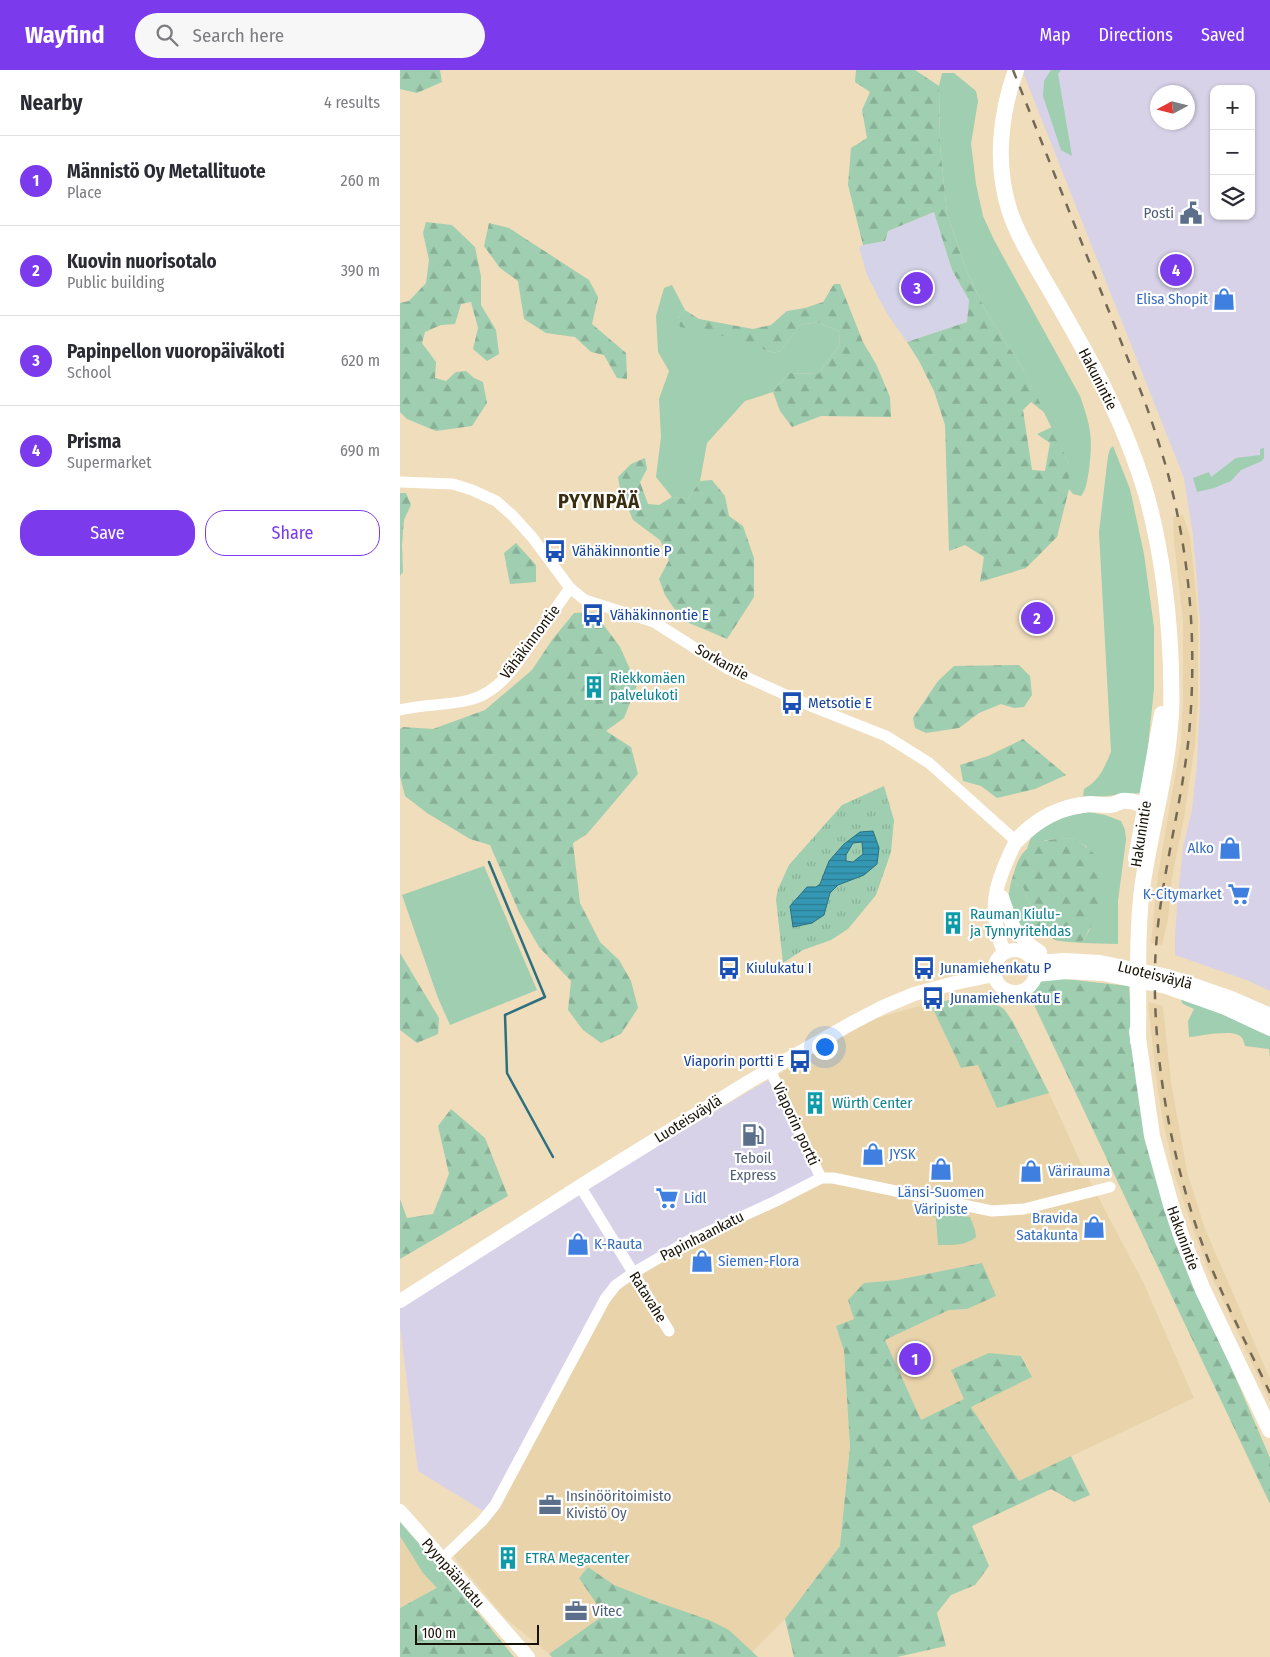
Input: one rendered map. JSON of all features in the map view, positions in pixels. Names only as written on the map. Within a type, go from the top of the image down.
[{"type":"highway","name":"Hakunintie","points":[[1016,70],[1005,110],[1001,146],[1002,178],[1010,212],[1016,228],[1033,260],[1103,386],[1120,424],[1147,497],[1166,602],[1170,660],[1148,812],[1135,862],[1138,1041],[1152,1136],[1182,1238],[1203,1290],[1269,1430]]},
{"type":"highway","name":"Hakunintie","points":[[1005,110],[1027,70]]},
{"type":"highway","points":[[1016,841],[1030,826],[1053,812],[1090,804],[1112,806],[1122,801],[1148,812]]},
{"type":"main road","points":[[1004,952],[995,922],[994,898],[1000,875],[1016,841]]},
{"type":"main road","points":[[1000,875],[1004,925],[1009,937],[1019,950],[1032,958],[1035,968],[1030,987],[1017,992],[1009,992],[1001,986],[994,975],[996,962],[1004,952],[1015,949],[1019,950]]},
{"type":"main road","points":[[1002,896],[1011,924],[1021,938],[1040,952],[1064,960]]},
{"type":"main road","name":"Luoteisväylä","points":[[1035,968],[1064,960],[1100,962],[1168,976],[1229,997],[1270,1015]]},
{"type":"main road","name":"Luoteisväylä","points":[[1035,968],[1103,974],[1166,986],[1225,1008],[1270,1029]]},
{"type":"main road","name":"Luoteisväylä","points":[[400,1300],[580,1186],[770,1070],[883,1007],[930,989],[994,975]]},
{"type":"main road","name":"Pyynpäänkatu","points":[[400,1511],[528,1657]]},
{"type":"street","name":"Sorkantie","points":[[400,482],[453,484],[496,501],[532,537],[570,588],[585,600],[654,622],[728,669],[886,736],[929,763],[1016,841]]},
{"type":"street","name":"Vähäkinnontie","points":[[400,710],[417,706],[470,700],[494,687],[518,663],[570,588]]},
{"type":"street","name":"Viaporin portti","points":[[770,1070],[821,1178]]},
{"type":"street","points":[[821,1178],[833,1178],[992,1211],[1024,1209],[1110,1187]]},
{"type":"street","name":"Papinhaankatu","points":[[441,1560],[482,1521],[495,1505],[605,1299],[616,1285],[688,1241],[776,1201],[821,1178]]},
{"type":"street","name":"Ratavahe","points":[[580,1186],[669,1330]]},
{"type":"shaded area","points":[[1022,70],[1270,70],[1270,991],[1249,981],[1175,955],[1178,894],[1183,847],[1192,810],[1197,764],[1200,701],[1200,621],[1193,536],[1184,478]]},
{"type":"shaded area","points":[[934,212],[952,270],[969,300],[967,322],[907,342],[886,312],[867,275],[859,247],[885,241],[888,231]]},
{"type":"shaded area","points":[[1183,515],[1190,537],[1195,583],[1198,621],[1198,700],[1195,745],[1184,818],[1172,878],[1168,919],[1162,945],[1151,943],[1158,875],[1181,742],[1183,621],[1173,517]]},
{"type":"shaded area","points":[[1148,1002],[1163,1006],[1171,1082],[1187,1172],[1205,1229],[1270,1379],[1270,1402],[1209,1271],[1175,1176],[1157,1085]]},
{"type":"shaded area","points":[[930,1003],[961,1068],[978,1065],[997,1107],[1049,1093],[1086,1174],[1144,1284],[1194,1398],[1019,1481],[971,1407],[1032,1377],[1022,1356],[952,1370],[965,1399],[921,1421],[885,1340],[949,1310],[967,1309],[897,1280],[864,1283],[854,1319],[836,1326],[844,1351],[850,1448],[840,1546],[785,1619],[752,1652],[729,1630],[614,1585],[588,1567],[579,1578],[604,1615],[549,1654],[504,1617],[450,1552],[481,1521],[605,1299],[633,1273],[821,1178],[774,1077],[874,1019]]},
{"type":"shaded area","points":[[774,1077],[821,1178],[488,1514],[418,1471],[400,1326],[400,1308],[604,1178]]},
{"type":"shaded area","points":[[400,1522],[451,1580],[400,1608]]},
{"type":"green space","points":[[400,70],[440,70],[442,82],[417,93],[400,89]]},
{"type":"green space","points":[[856,70],[915,70],[939,86],[940,145],[947,214],[968,274],[988,315],[1023,369],[1045,413],[1031,402],[1023,410],[1032,470],[1045,471],[1050,443],[1037,434],[1052,427],[1069,464],[1069,489],[1057,537],[1026,568],[980,582],[984,557],[965,545],[949,551],[945,425],[934,391],[907,342],[967,322],[969,300],[952,270],[934,212],[888,231],[885,241],[863,245],[848,185],[851,148],[867,138],[862,110],[870,92],[855,82]]},
{"type":"green space","points":[[1051,70],[1061,70],[1058,74],[1072,156],[1061,150],[1043,96],[1044,81]]},
{"type":"green space","points":[[942,73],[954,73],[976,91],[978,101],[971,144],[976,184],[983,216],[994,240],[1080,396],[1084,407],[1089,425],[1091,449],[1089,470],[1081,496],[1073,494],[1069,489],[1069,464],[1023,369],[988,315],[968,274],[947,214],[940,145],[939,86]]},
{"type":"green space","points":[[426,222],[452,225],[475,247],[481,276],[481,305],[496,330],[499,354],[487,361],[473,349],[478,328],[471,302],[461,304],[455,324],[441,325],[425,332],[422,343],[436,362],[435,378],[446,381],[456,372],[466,371],[474,378],[483,382],[487,403],[472,426],[436,431],[407,419],[400,412],[400,303],[409,301],[426,283],[429,260],[423,233]]},
{"type":"green space","points":[[489,223],[509,228],[589,280],[598,297],[592,324],[626,353],[627,379],[617,378],[604,355],[591,352],[575,337],[546,333],[524,319],[518,281],[500,268],[484,246]]},
{"type":"green space","points":[[834,284],[840,284],[863,342],[876,364],[890,397],[891,417],[821,416],[792,427],[780,411],[773,392],[788,373],[818,374],[839,346],[840,332],[817,322],[800,325],[780,351],[774,353],[732,338],[680,327],[678,318],[685,310],[699,319],[753,329],[771,325],[787,311],[823,302]]},
{"type":"green space","points":[[672,285],[685,310],[678,318],[774,353],[780,351],[800,325],[817,322],[840,332],[839,346],[818,374],[788,373],[773,392],[745,401],[707,443],[700,481],[688,499],[672,497],[656,477],[661,437],[659,399],[669,371],[658,352],[656,316],[664,288]]},
{"type":"green space","points":[[1113,446],[1130,489],[1144,554],[1154,627],[1154,689],[1147,756],[1140,793],[1094,797],[1083,796],[1084,789],[1098,778],[1111,752],[1099,532],[1108,456]]},
{"type":"green space","points":[[1264,448],[1264,458],[1262,461],[1241,470],[1231,481],[1197,492],[1193,478],[1209,472],[1211,477],[1236,458],[1260,455],[1260,449]]},
{"type":"green space","points":[[645,458],[647,469],[640,482],[648,504],[659,505],[672,497],[688,499],[700,481],[712,480],[725,496],[729,516],[743,526],[754,558],[754,597],[727,639],[682,620],[665,595],[659,579],[669,560],[660,540],[633,520],[620,489],[618,477],[631,464]]},
{"type":"green space","points":[[400,493],[406,493],[411,505],[404,520],[402,545],[403,572],[400,576]]},
{"type":"green space","points":[[516,543],[536,565],[536,582],[510,584],[504,553]]},
{"type":"green space","points":[[594,612],[620,647],[637,685],[624,718],[606,731],[631,747],[638,774],[587,834],[573,843],[580,903],[600,942],[619,960],[631,981],[638,1008],[621,1034],[601,1043],[583,1030],[568,1010],[571,981],[539,947],[519,912],[490,845],[470,839],[427,813],[405,796],[400,776],[400,729],[403,727],[433,729],[485,710],[532,670],[552,640],[574,613]]},
{"type":"green space","points":[[1019,665],[1030,676],[1032,695],[1024,707],[1014,708],[1001,704],[979,713],[959,728],[926,733],[915,728],[913,718],[938,681],[954,666]]},
{"type":"green space","points":[[1023,739],[1066,775],[1035,789],[997,798],[981,786],[963,781],[960,765],[988,756]]},
{"type":"green space","points":[[884,786],[894,820],[891,852],[876,895],[848,929],[831,940],[803,950],[783,963],[776,899],[778,889],[789,865],[842,805]]},
{"type":"green space","points":[[1088,812],[1105,815],[1121,821],[1125,830],[1126,840],[1118,901],[1118,944],[1082,943],[1090,929],[1087,847],[1072,838],[1046,840],[1027,848],[1033,834],[1045,825],[1059,819]]},
{"type":"green space","points":[[1072,838],[1097,857],[1103,871],[1104,881],[1097,914],[1082,943],[1058,941],[1033,929],[1035,916],[1023,887],[1011,882],[1016,865],[1025,850],[1044,841]]},
{"type":"green space","points":[[484,866],[537,990],[450,1025],[438,998],[402,895]]},
{"type":"green space","points":[[1011,882],[1023,887],[1035,916],[1033,929],[1020,927],[1008,898]]},
{"type":"green space","points":[[400,953],[439,1018],[438,1034],[417,1043],[400,1030]]},
{"type":"green space","points":[[1055,978],[1129,986],[1131,1017],[1192,1276],[1270,1458],[1270,1504],[1036,1009],[1033,994],[1036,984],[1039,981]]},
{"type":"green space","points":[[1179,996],[1224,1013],[1270,1036],[1270,1057],[1269,1049],[1245,1046],[1242,1038],[1236,1034],[1223,1033],[1189,1037],[1188,1021],[1194,1009],[1183,1004]]},
{"type":"green space","points":[[977,998],[992,1002],[1004,1009],[1013,1022],[1049,1093],[997,1108],[978,1065],[961,1068],[930,1003]]},
{"type":"green space","points":[[451,1109],[485,1138],[508,1196],[400,1259],[400,1199],[407,1218],[433,1214],[449,1174],[438,1126]]},
{"type":"green space","points":[[926,1212],[970,1217],[976,1237],[963,1243],[938,1245],[936,1218]]},
{"type":"green space","points":[[982,1263],[996,1296],[967,1309],[949,1310],[885,1340],[921,1420],[964,1399],[951,1370],[989,1353],[1021,1356],[1032,1377],[971,1407],[1019,1481],[1071,1456],[1090,1495],[1074,1502],[1051,1489],[972,1526],[989,1566],[975,1585],[951,1595],[937,1613],[946,1646],[897,1657],[794,1657],[785,1619],[840,1546],[850,1447],[844,1351],[836,1326],[854,1319],[848,1300],[864,1283],[897,1280]]},
{"type":"green space","points":[[400,1522],[451,1580],[437,1588],[423,1573],[400,1536]]},
{"type":"green space","points":[[588,1567],[614,1585],[709,1620],[729,1630],[758,1657],[552,1657],[549,1654],[604,1615],[579,1578]]},
{"type":"green space","points":[[451,1580],[514,1657],[400,1657],[400,1608]]},
{"type":"water","points":[[873,831],[879,848],[877,864],[864,875],[838,885],[830,893],[824,915],[812,923],[793,927],[790,906],[807,887],[816,887],[820,884],[829,861],[844,844],[860,832]],"holes":[[[862,842],[863,854],[853,862],[846,861],[846,855],[853,843]]]},
{"type":"waterway","points":[[489,862],[545,997],[505,1015],[507,1073],[553,1157]]},
{"type":"railway","points":[[1013,70],[1145,402],[1166,468],[1179,521],[1191,616],[1191,712],[1184,772],[1164,883],[1157,939],[1155,1000],[1160,1067],[1178,1165],[1197,1229],[1222,1292],[1270,1393]]},
{"type":"place","name":"Posti","points":[[1191,213]]},
{"type":"place","name":"Prisma","points":[[1176,270]]},
{"type":"place","name":"Papinpellon vuoropäiväkoti","points":[[917,288]]},
{"type":"place","name":"Elisa Shopit","points":[[1224,299]]},
{"type":"place","name":"Vähäkinnontie P","points":[[555,551]]},
{"type":"place","name":"Vähäkinnontie E","points":[[593,615]]},
{"type":"place","name":"Kuovin nuorisotalo","points":[[1037,618]]},
{"type":"place","name":"Riekkomäen palvelukoti","points":[[594,687]]},
{"type":"place","name":"Metsotie E","points":[[792,703]]},
{"type":"place","name":"Alko","points":[[1230,848]]},
{"type":"place","name":"K-Citymarket","points":[[1239,894]]},
{"type":"place","name":"Rauman Kiulu- ja Tynnyritehdas","points":[[953,923]]},
{"type":"place","name":"Kiulukatu I","points":[[729,968]]},
{"type":"place","name":"Junamiehenkatu P","points":[[924,968]]},
{"type":"place","name":"Junamiehenkatu E","points":[[933,998]]},
{"type":"place","name":"Viaporin portti E","points":[[800,1061]]},
{"type":"place","name":"Würth Center","points":[[815,1103]]},
{"type":"place","name":"Teboil Express","points":[[753,1135]]},
{"type":"place","name":"JYSK","points":[[873,1154]]},
{"type":"place","name":"Länsi-Suomen Väripiste","points":[[941,1169]]},
{"type":"place","name":"Värirauma","points":[[1031,1171]]},
{"type":"place","name":"Lidl","points":[[667,1198]]},
{"type":"place","name":"Bravida Satakunta","points":[[1094,1227]]},
{"type":"place","name":"K-Rauta","points":[[578,1244]]},
{"type":"place","name":"Siemen-Flora","points":[[702,1261]]},
{"type":"place","name":"Männistö Oy Metallituote","points":[[915,1359]]},
{"type":"place","name":"Insinööritoimisto Kivistö Oy","points":[[550,1505]]},
{"type":"place","name":"ETRA Megacenter","points":[[508,1558]]},
{"type":"place","name":"Vitec","points":[[576,1611]]},
{"type":"district","name":"PYYNPÄÄ","points":[[599,501]]}]
